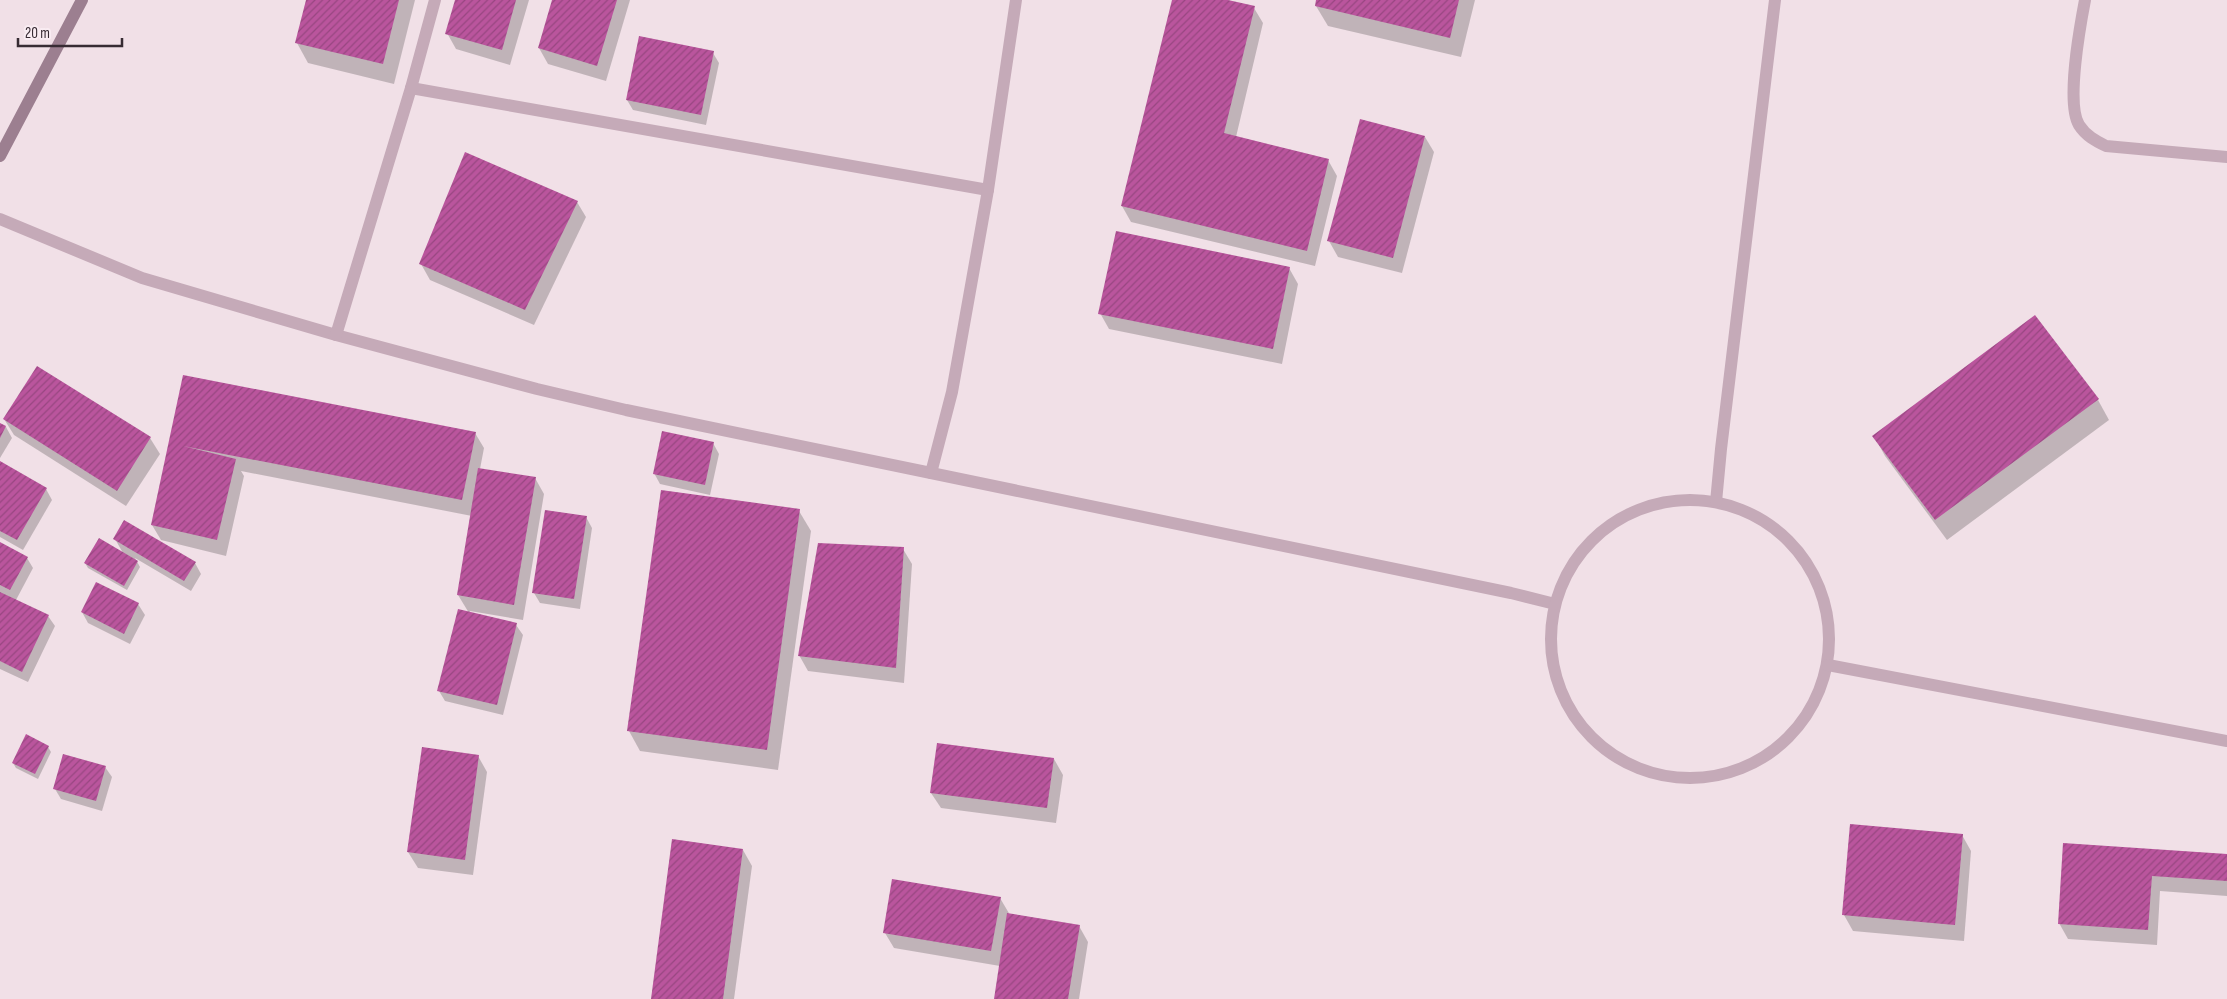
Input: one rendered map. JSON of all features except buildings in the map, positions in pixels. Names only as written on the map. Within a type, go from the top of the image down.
[{"type":"main road","points":[[0,156],[82,0]]},
{"type":"street","points":[[336,335],[411,88],[435,0]]},
{"type":"street","points":[[931,473],[952,392],[988,190],[1016,0]]},
{"type":"street","points":[[1716,502],[1720,449],[1775,0]]},
{"type":"street","points":[[2085,0],[2073,105],[2079,124],[2091,138],[2106,146],[2227,157]]},
{"type":"street","points":[[411,88],[988,190]]},
{"type":"street","points":[[0,220],[142,278],[336,335],[537,389],[626,410],[1511,593],[1555,604]]},
{"type":"street","points":[[1689,500],[1716,502],[1743,510],[1768,523],[1789,540],[1806,561],[1820,585],[1828,611],[1831,638],[1828,666],[1820,691],[1808,716],[1790,737],[1769,754],[1745,768],[1719,776],[1691,778],[1664,776],[1638,768],[1613,755],[1592,738],[1574,717],[1561,693],[1553,667],[1550,640],[1555,604],[1560,587],[1573,562],[1591,542],[1612,524],[1636,511],[1662,503],[1689,500]]},
{"type":"street","points":[[1828,666],[2227,741]]}]
